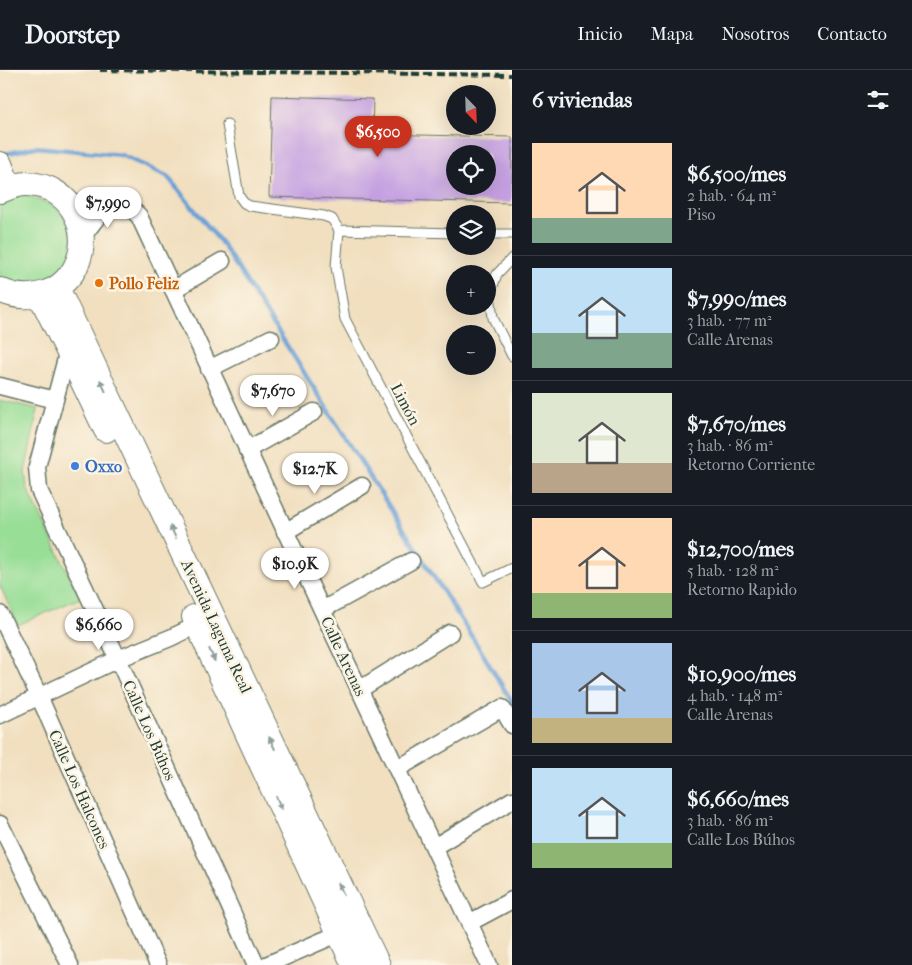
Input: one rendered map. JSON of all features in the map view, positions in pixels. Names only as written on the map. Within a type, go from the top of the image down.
[{"type":"street","points":[[0,290],[8,294],[24,296],[48,291],[68,278],[77,265],[82,251],[83,236],[79,219],[70,204],[57,193],[42,186],[25,184],[3,177]]},
{"type":"street","points":[[83,236],[108,203]]},
{"type":"street","name":"Calle Arenas","points":[[70,204],[126,204],[139,216],[285,532],[489,965]]},
{"type":"street","points":[[173,290],[222,261]]},
{"type":"street","name":"Avenida Laguna Real","points":[[48,291],[68,351],[205,621]]},
{"type":"street","name":"Avenida Laguna Real","points":[[48,291],[205,621],[348,929],[378,965]]},
{"type":"street","points":[[210,369],[271,338]]},
{"type":"street","name":"Calle Los Búhos","points":[[68,351],[37,467],[39,490],[118,659],[256,965]]},
{"type":"street","points":[[0,386],[55,400]]},
{"type":"street","points":[[247,450],[314,412]]},
{"type":"street","points":[[285,532],[362,486]]},
{"type":"street","points":[[322,610],[411,560]]},
{"type":"street","name":"Calle Los Halcones","points":[[1,619],[39,696],[158,965]]},
{"type":"street","points":[[0,716],[118,659],[170,638],[205,621]]},
{"type":"street","points":[[359,690],[450,633]]},
{"type":"street","points":[[397,769],[502,708],[512,725]]},
{"type":"street","points":[[434,847],[512,800]]},
{"type":"street","points":[[0,824],[70,965]]},
{"type":"street","points":[[469,923],[512,900]]},
{"type":"street","points":[[266,965],[348,929]]},
{"type":"street","name":"Avenida Laguna Real","points":[[348,929],[354,965]]},
{"type":"lane","points":[[227,124],[239,196],[244,203],[250,206],[324,216],[332,219],[339,230],[446,233]]},
{"type":"lane","name":"Limón","points":[[339,230],[336,267],[345,319],[483,582],[512,568]]},
{"type":"lane","points":[[496,234],[512,234]]},
{"type":"lane","points":[[512,258],[497,274],[490,295],[493,318],[512,356]]},
{"type":"green space","points":[[11,189],[52,205],[63,215],[70,228],[73,242],[64,271],[40,288],[0,281],[0,195]]},
{"type":"green space","points":[[0,400],[38,409],[25,472],[27,488],[80,598],[18,625],[0,586]]},
{"type":"building","points":[[272,96],[373,99],[372,134],[512,137],[512,203],[269,197]]},
{"type":"waterway","points":[[1,155],[35,147],[121,155],[167,176],[223,245],[512,702]]},
{"type":"railway","points":[[100,70],[512,75]]},
{"type":"place","name":"Pollo Feliz","points":[[99,283]]},
{"type":"place","name":"Oxxo","points":[[75,466]]}]
